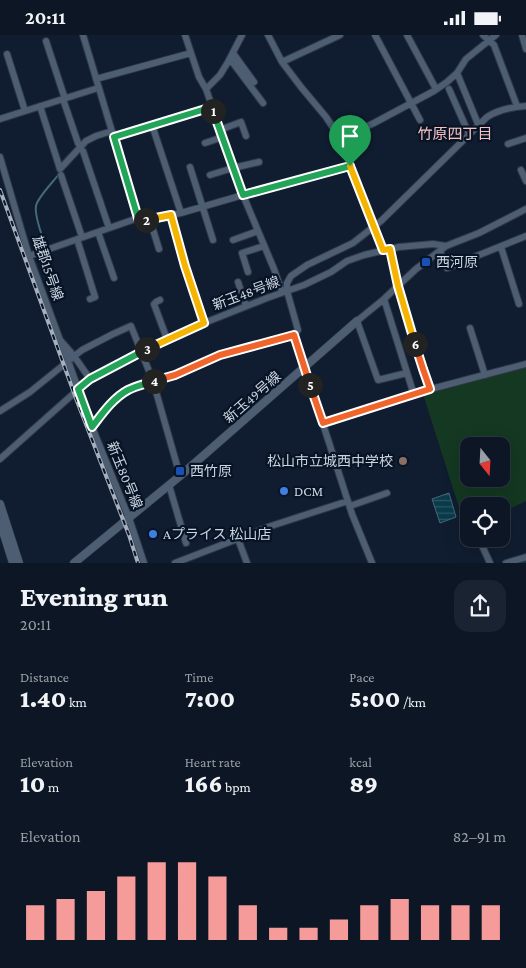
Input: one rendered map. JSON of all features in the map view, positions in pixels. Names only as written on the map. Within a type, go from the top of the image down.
[{"type":"street","points":[[83,35],[138,218],[142,221],[181,213],[350,166]]},
{"type":"street","points":[[92,427],[112,403],[122,394],[133,388],[180,373],[220,355],[294,335],[298,330],[285,291],[243,195],[185,35]]},
{"type":"street","points":[[206,89],[220,75],[242,35]]},
{"type":"street","points":[[268,35],[282,62],[336,132],[343,138],[350,166],[374,226],[387,249],[430,389]]},
{"type":"street","points":[[282,62],[340,35]]},
{"type":"street","points":[[375,35],[420,120]]},
{"type":"street","points":[[407,35],[436,89]]},
{"type":"street","points":[[483,35],[494,45],[517,107]]},
{"type":"street","points":[[343,138],[434,91],[457,73],[466,59],[496,35]]},
{"type":"street","points":[[522,35],[526,49]]},
{"type":"street","points":[[46,41],[78,143],[82,149],[109,228]]},
{"type":"street","points":[[96,79],[190,53]]},
{"type":"street","points":[[8,54],[25,111]]},
{"type":"street","points":[[231,56],[254,82]]},
{"type":"street","points":[[231,56],[263,103]]},
{"type":"street","points":[[457,73],[478,124]]},
{"type":"street","points":[[0,119],[98,88]]},
{"type":"street","points":[[449,89],[469,134]]},
{"type":"street","points":[[40,106],[60,169],[91,138],[152,125],[212,107]]},
{"type":"street","points":[[285,291],[291,276],[307,265],[353,243],[381,221],[444,161],[478,124],[494,112],[505,108],[526,106]]},
{"type":"street","points":[[205,143],[222,134],[225,128],[241,122],[246,136]]},
{"type":"street","points":[[152,125],[181,213]]},
{"type":"street","points":[[508,144],[526,138]]},
{"type":"street","name":"雄郡15号線","points":[[0,157],[29,256],[60,340]]},
{"type":"street","points":[[210,175],[259,162]]},
{"type":"street","points":[[190,167],[213,240]]},
{"type":"street","points":[[521,169],[526,181]]},
{"type":"street","points":[[62,175],[95,297],[90,299]]},
{"type":"street","name":"新玉49号線","points":[[74,563],[180,476],[416,269],[446,246],[479,233],[526,209]]},
{"type":"street","points":[[171,215],[185,266],[204,323]]},
{"type":"street","points":[[29,256],[138,218]]},
{"type":"street","points":[[150,220],[159,249]]},
{"type":"street","points":[[233,240],[258,231]]},
{"type":"street","points":[[98,232],[114,279]]},
{"type":"street","points":[[440,251],[447,268],[526,236]]},
{"type":"street","name":"新玉48号線","points":[[0,459],[90,379],[141,351],[204,323],[304,285],[331,272],[347,261],[364,255],[399,247],[433,244],[446,246]]},
{"type":"street","points":[[248,272],[242,253],[264,246]]},
{"type":"street","points":[[501,247],[519,304]]},
{"type":"street","points":[[238,282],[246,306]]},
{"type":"street","points":[[384,299],[414,395]]},
{"type":"street","points":[[160,300],[154,304],[167,339]]},
{"type":"street","points":[[357,321],[378,381],[407,373]]},
{"type":"street","points":[[0,411],[30,392],[71,358],[94,344],[131,326],[153,381],[180,476]]},
{"type":"street","points":[[470,328],[485,375]]},
{"type":"street","points":[[294,335],[349,504],[372,563]]},
{"type":"street","name":"新玉80号線","points":[[60,340],[71,358],[78,389],[144,563]]},
{"type":"street","points":[[71,358],[90,379]]},
{"type":"street","points":[[323,423],[430,389],[526,364]]},
{"type":"street","points":[[169,485],[186,543]]},
{"type":"street","points":[[175,563],[272,526],[387,493]]},
{"type":"street","points":[[0,505],[2,528],[13,563]]},
{"type":"street","points":[[2,528],[19,563]]},
{"type":"street","points":[[238,539],[247,563]]},
{"type":"street","points":[[483,547],[490,563]]},
{"type":"street","points":[[506,563],[526,557]]},
{"type":"green space","points":[[526,366],[526,501],[510,509],[510,497],[460,497],[460,510],[423,394]]},
{"type":"water","points":[[449,493],[456,517],[440,523],[432,499]]},
{"type":"waterway","points":[[46,248],[37,221],[36,206],[42,194],[59,174]]},
{"type":"railway","points":[[0,190],[138,563]]},
{"type":"place","name":"西河原","points":[[426,262]]},
{"type":"place","name":"松山市立城西中学校","points":[[403,461]]},
{"type":"place","name":"西竹原","points":[[180,471]]},
{"type":"place","name":"DCM","points":[[284,491]]},
{"type":"place","name":"Aプライス 松山店","points":[[153,534]]},
{"type":"district","name":"竹原四丁目","points":[[455,134]]},
{"type":"route","points":[[212,107],[243,195],[350,166],[383,250],[390,249],[398,286],[430,389],[323,423],[294,335],[220,355],[175,375],[127,390],[112,403],[92,427],[78,389],[90,379],[130,357],[204,323],[185,266],[171,215],[142,221],[138,218],[114,137],[212,107]]}]
